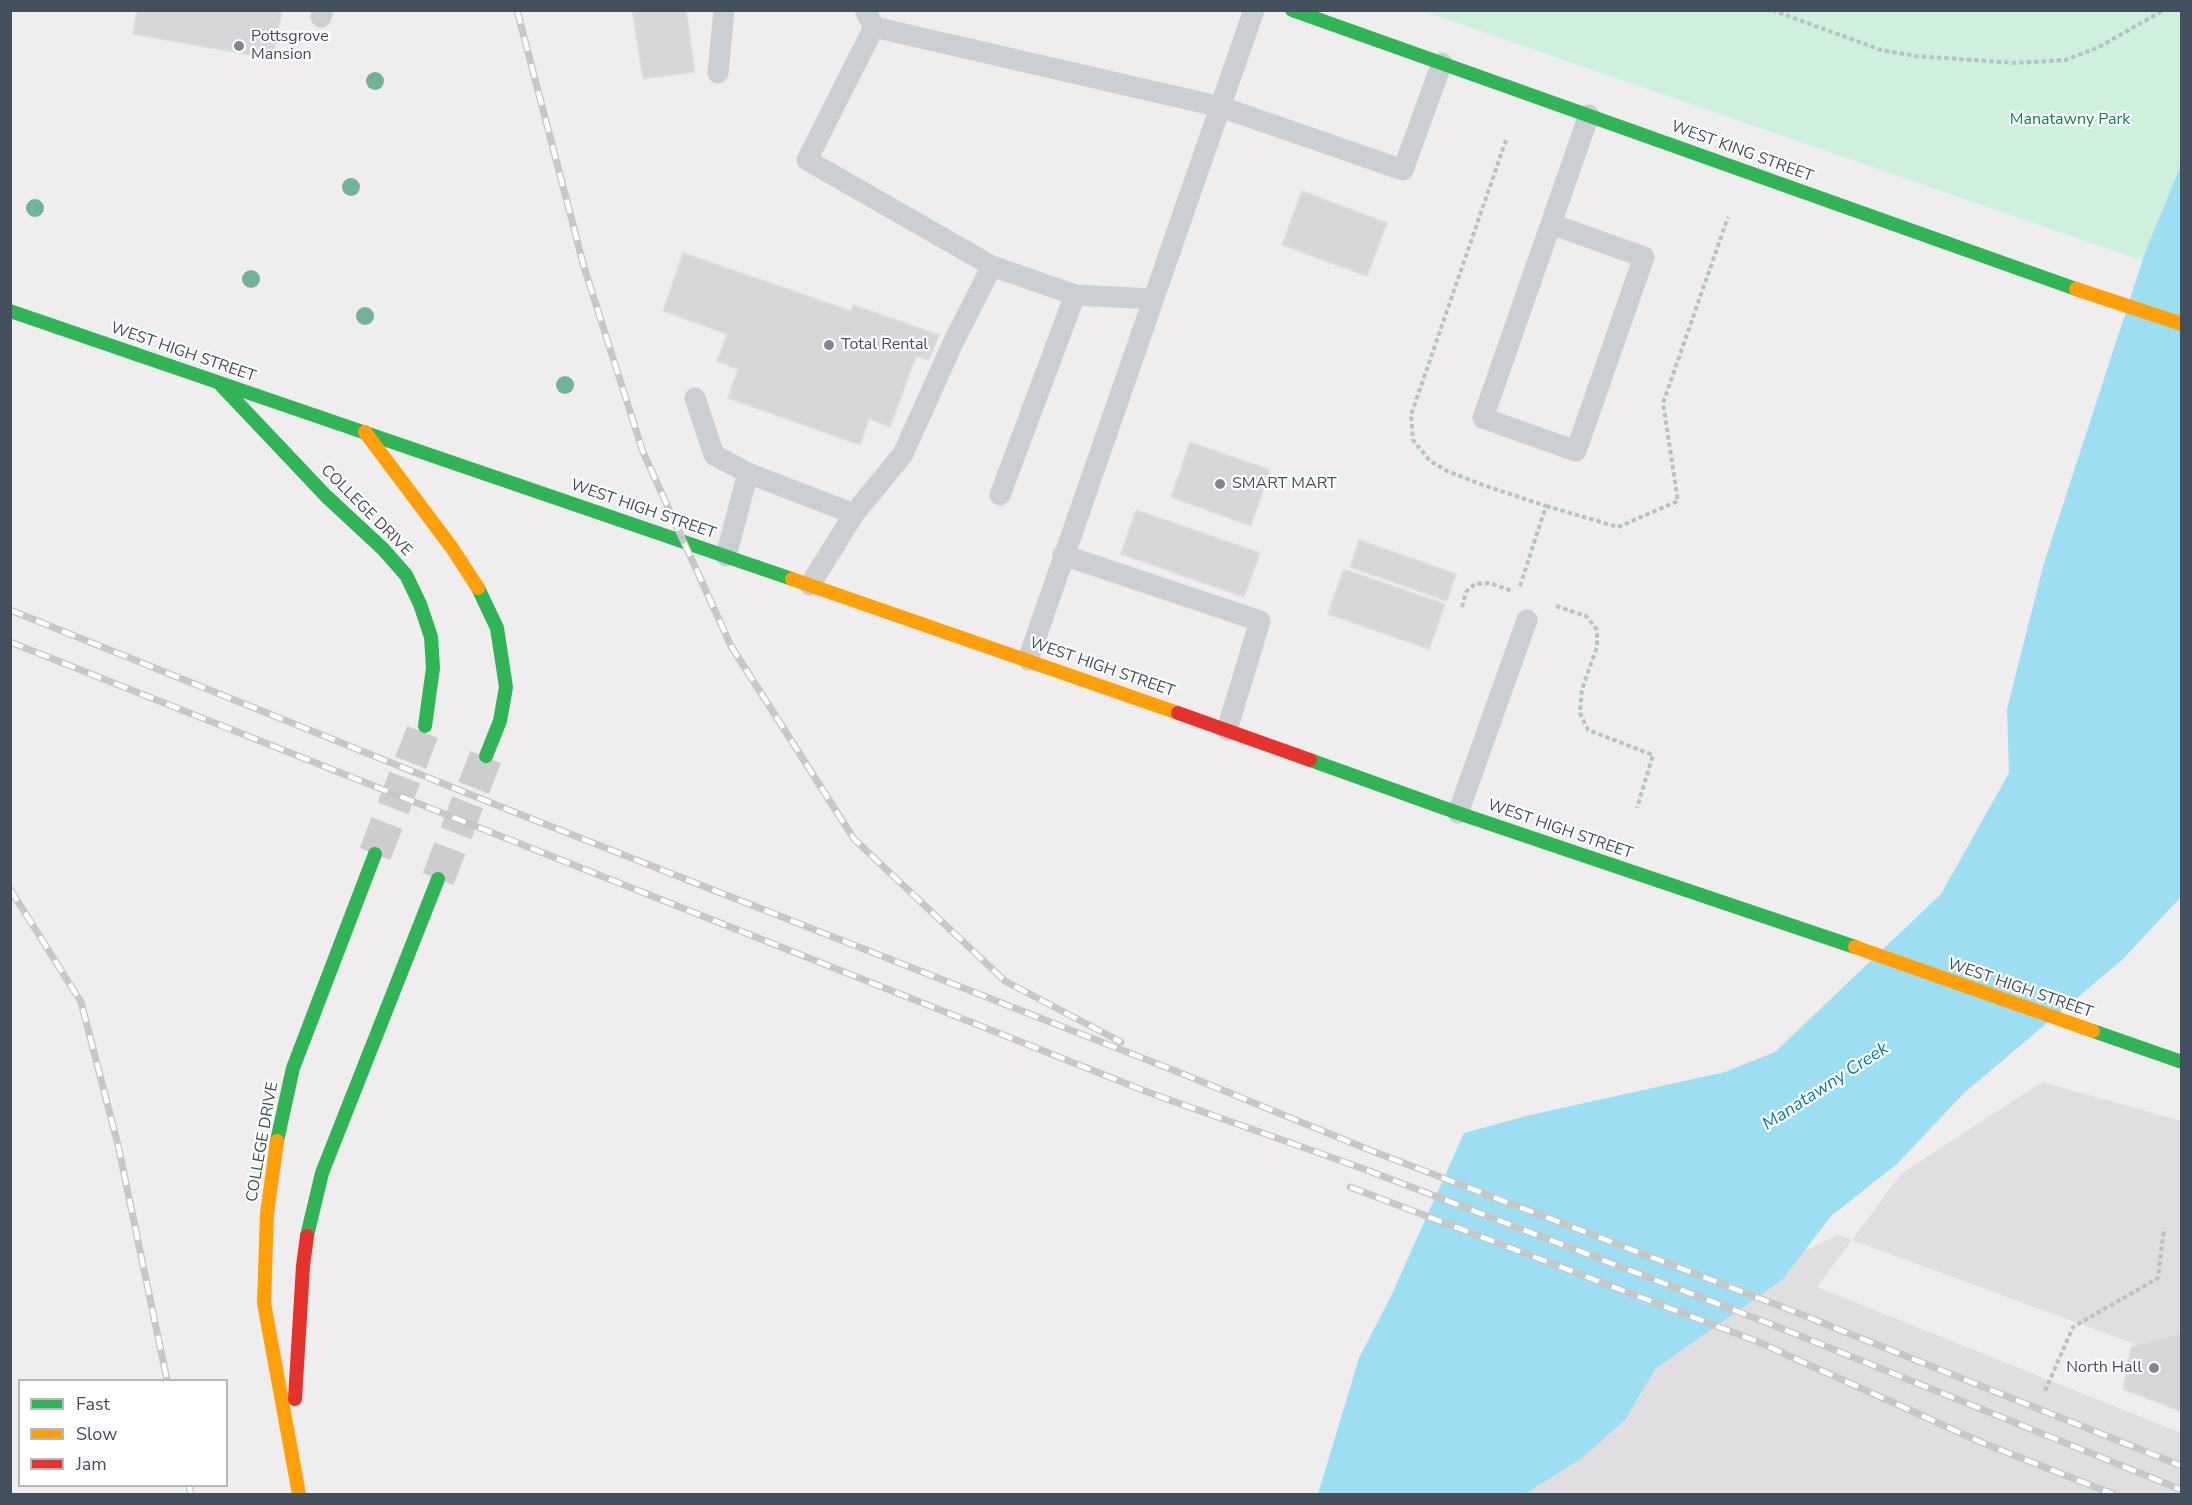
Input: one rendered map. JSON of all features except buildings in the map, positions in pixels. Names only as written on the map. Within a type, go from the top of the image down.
[{"type":"main road","name":"WEST KING STREET","points":[[1292,10],[1320,15],[1442,63],[2181,324]]},
{"type":"main road","name":"WEST HIGH STREET","points":[[10,311],[1028,660],[1458,813],[1804,930],[2181,1062]]},
{"type":"main road","name":"COLLEGE DRIVE","points":[[219,383],[326,496],[383,549],[406,575],[420,604],[431,637],[433,668],[425,726]]},
{"type":"main road","points":[[365,432],[452,548],[478,589],[497,628],[506,687],[500,721],[486,756]]},
{"type":"main road","name":"COLLEGE DRIVE","points":[[299,1494],[264,1303],[267,1214],[272,1169],[280,1120],[293,1068],[375,854]]},
{"type":"main road","name":"COLLEGE DRIVE","points":[[292,1448],[303,1266],[309,1224],[322,1173],[438,879]]},
{"type":"lane","points":[[718,73],[724,10]]},
{"type":"lane","points":[[1028,660],[1254,10]]},
{"type":"lane","points":[[1154,299],[1076,295],[992,266],[807,160],[870,19],[1221,106],[1402,170],[1442,63]]},
{"type":"lane","points":[[1551,224],[1644,256],[1576,451],[1483,418],[1589,115]]},
{"type":"lane","points":[[810,585],[854,514],[903,454],[952,345],[992,266]]},
{"type":"lane","points":[[1000,495],[1076,295]]},
{"type":"lane","points":[[695,398],[714,455],[748,473],[854,514]]},
{"type":"lane","points":[[726,556],[748,473]]},
{"type":"lane","points":[[1064,555],[1260,621],[1227,730]]},
{"type":"lane","points":[[1458,813],[1527,620]]},
{"type":"path","points":[[1772,10],[1881,50],[1915,56],[2016,63],[2065,60],[2097,48],[2164,10]]},
{"type":"path","points":[[1546,506],[1618,527],[1678,501],[1663,403],[1728,217]]},
{"type":"path","points":[[1462,607],[1466,592],[1475,584],[1490,583],[1518,592]]},
{"type":"path","points":[[1547,603],[1586,616],[1596,630],[1596,647],[1582,689],[1580,713],[1588,730],[1653,755],[1636,808]]},
{"type":"path","points":[[2045,1390],[2073,1327],[2158,1278],[2164,1228]]},
{"type":"shaded area","points":[[2042,1082],[2181,1121],[2181,1361],[1852,1240],[1901,1174]]},
{"type":"shaded area","points":[[1838,1235],[1852,1240],[1817,1287],[2181,1433],[2181,1494],[1499,1494],[1761,1271]]},
{"type":"green space","name":"Manatawny Park","points":[[1423,11],[2181,11],[2181,274]]},
{"type":"water","name":"Manatawny Creek","points":[[2181,165],[2181,897],[2122,960],[1964,1093],[1897,1164],[1831,1216],[1782,1280],[1655,1369],[1625,1420],[1582,1458],[1525,1494],[1318,1494],[1359,1358],[1392,1294],[1464,1133],[1530,1115],[1725,1072],[1775,1052],[1941,894],[2009,773],[2007,709],[2044,563],[2146,250]]},
{"type":"tunnel","points":[[375,854],[425,726]]},
{"type":"tunnel","points":[[438,879],[486,756]]},
{"type":"railway","points":[[517,10],[584,267],[643,452],[731,646],[854,839],[1005,981],[1121,1042]]},
{"type":"railway","points":[[10,610],[514,812],[1178,1072],[1372,1151],[1780,1306],[2182,1466]]},
{"type":"railway","points":[[10,642],[1150,1093],[1364,1169],[1768,1323],[2182,1490]]},
{"type":"railway","points":[[10,889],[81,1002],[118,1145],[167,1379]]},
{"type":"railway","points":[[1350,1187],[1756,1341],[1983,1443],[2113,1494]]},
{"type":"railway","points":[[189,1487],[191,1494]]},
{"type":"traffic: fast","points":[[1292,10],[2076,289]]},
{"type":"traffic: fast","points":[[10,311],[792,579]]},
{"type":"traffic: fast","points":[[219,383],[326,496],[383,549],[406,575],[420,604],[431,637],[433,668],[425,726]]},
{"type":"traffic: fast","points":[[478,588],[497,628],[506,687],[500,721],[486,756]]},
{"type":"traffic: fast","points":[[1310,760],[1458,813],[1855,947]]},
{"type":"traffic: fast","points":[[277,1141],[293,1068],[375,854]]},
{"type":"traffic: fast","points":[[307,1236],[322,1173],[438,879]]},
{"type":"traffic: fast","points":[[2093,1031],[2182,1062]]},
{"type":"traffic: slow","points":[[2076,289],[2182,324]]},
{"type":"traffic: slow","points":[[365,432],[452,548],[478,588]]},
{"type":"traffic: slow","points":[[792,579],[1178,713]]},
{"type":"traffic: slow","points":[[1855,947],[2093,1031]]},
{"type":"traffic: slow","points":[[277,1141],[267,1214],[264,1303],[299,1494]]},
{"type":"traffic: jam","points":[[1178,713],[1310,760]]},
{"type":"traffic: jam","points":[[295,1399],[307,1236]]},
{"type":"place","name":"Pottsgrove Mansion","points":[[239,46]]},
{"type":"place","name":"Total Rental","points":[[829,345]]},
{"type":"place","name":"SMART MART","points":[[1220,484]]},
{"type":"place","name":"North Hall","points":[[2154,1368]]}]
